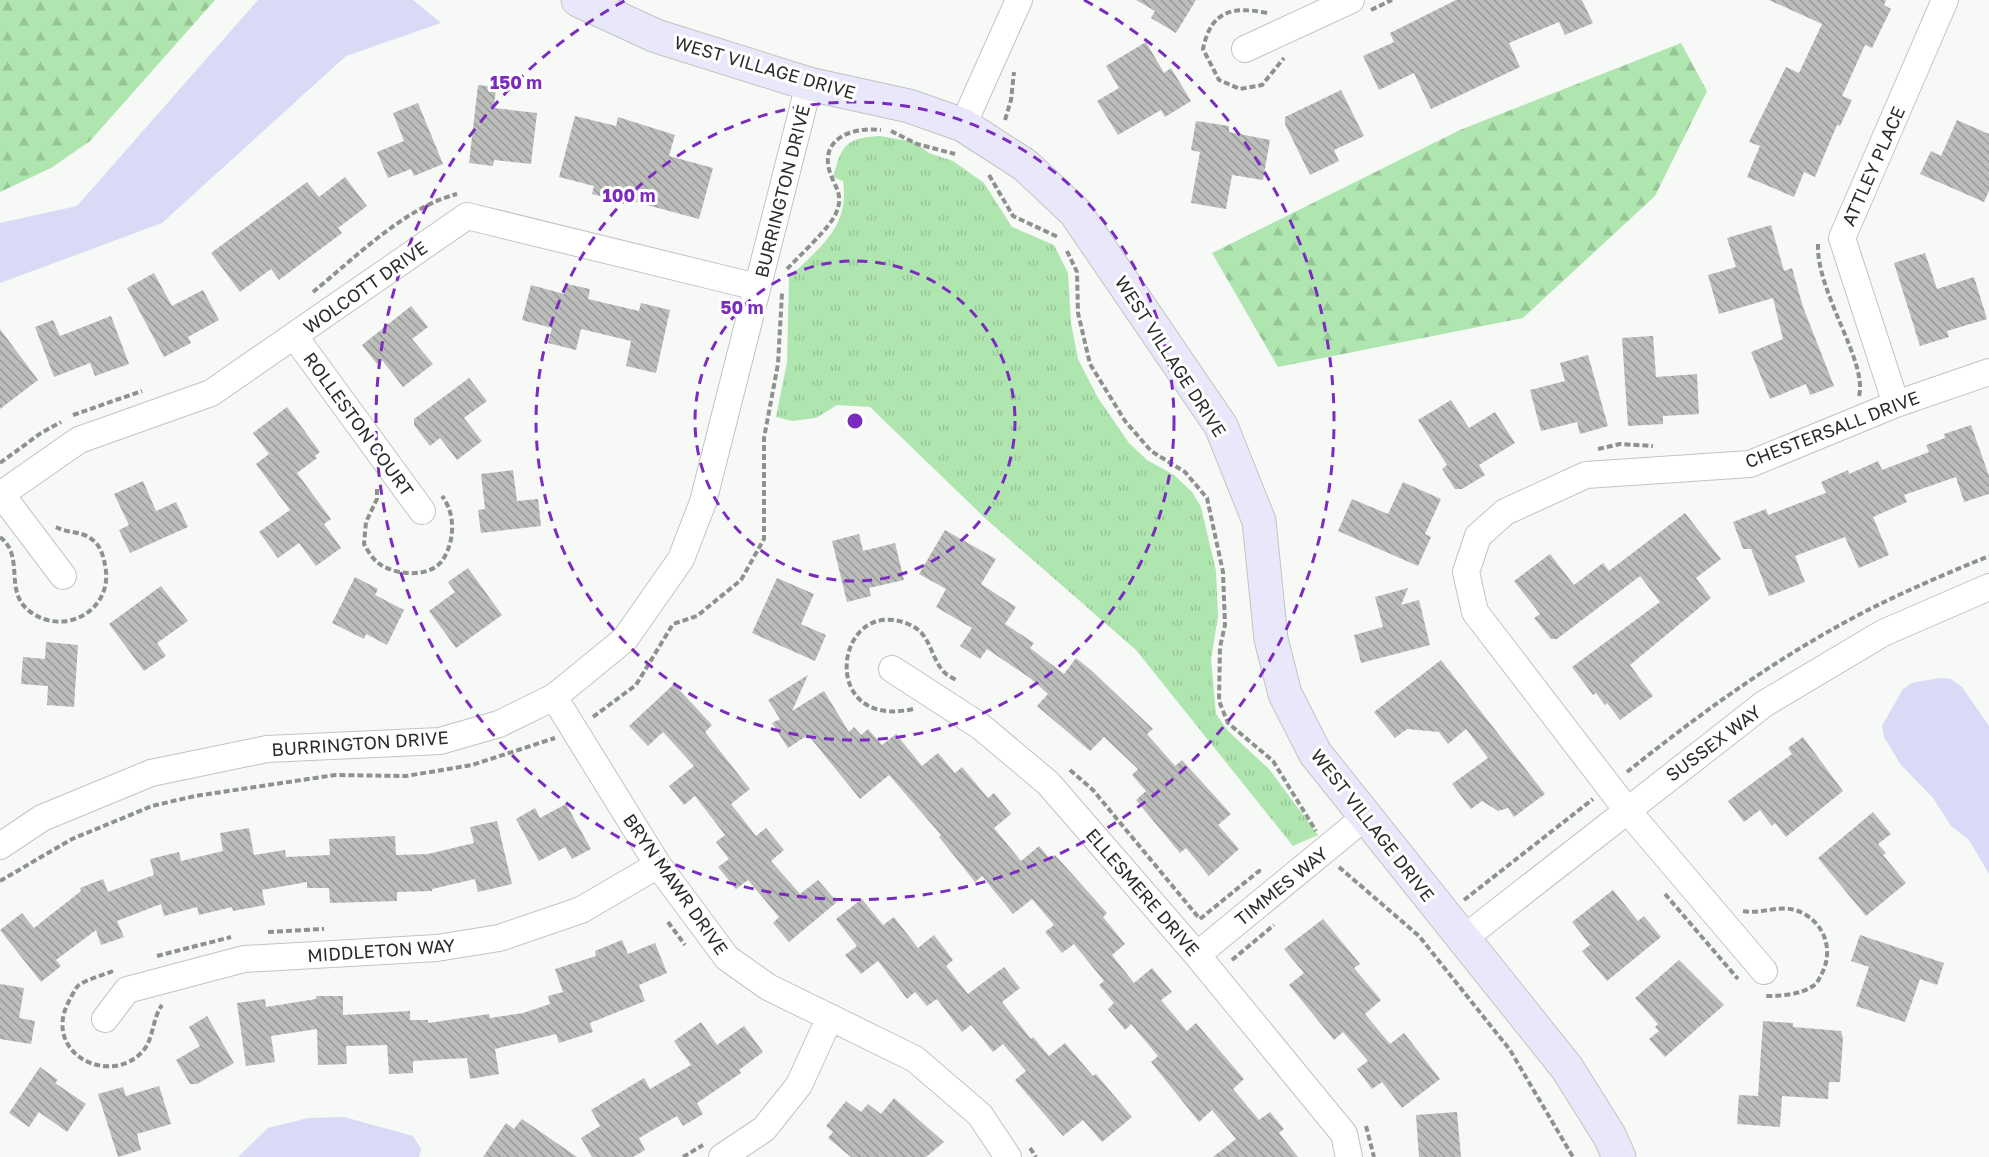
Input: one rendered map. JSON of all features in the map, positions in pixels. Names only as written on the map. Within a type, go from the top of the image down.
[{"type":"street","name":"WEST VILLAGE DRIVE","points":[[578,0],[656,36],[809,84],[909,105],[963,125],[1025,165],[1075,212],[1221,426],[1259,521],[1271,639],[1285,694],[1315,753],[1567,1068],[1610,1135],[1619,1157]]},
{"type":"street","points":[[963,125],[1019,0]]},
{"type":"street","points":[[1245,49],[1351,0]]},
{"type":"street","name":"ATTLEY PLACE","points":[[1896,404],[1842,238],[1945,0]]},
{"type":"street","name":"BURRINGTON DRIVE","points":[[0,846],[42,818],[151,773],[267,749],[440,741],[499,724],[554,697],[626,639],[681,559],[703,502],[809,84]]},
{"type":"street","name":"WOLCOTT DRIVE","points":[[1,495],[79,440],[211,393],[467,216],[758,287]]},
{"type":"street","name":"ROLLESTON COURT","points":[[295,337],[430,502]]},
{"type":"street","name":"CHESTERSALL DRIVE","points":[[1764,971],[1627,810],[1475,612],[1466,572],[1478,536],[1504,512],[1586,475],[1750,464],[1896,404],[1989,372]]},
{"type":"street","points":[[1,495],[63,576]]},
{"type":"street","name":"SUSSEX WAY","points":[[1463,939],[1764,704],[1883,633],[1989,587]]},
{"type":"street","name":"ELLESMERE DRIVE","points":[[892,669],[980,726],[1048,783],[1207,947],[1344,1134],[1349,1157]]},
{"type":"street","name":"BRYN MAWR DRIVE","points":[[554,697],[658,865],[727,958],[768,987],[915,1059],[1017,1149]]},
{"type":"street","name":"TIMMES WAY","points":[[1207,947],[1365,817]]},
{"type":"street","name":"MIDDLETON WAY","points":[[105,1018],[127,990],[244,959],[436,948],[499,938],[581,910],[658,865]]},
{"type":"street","points":[[714,1150],[764,1129],[799,1085],[830,1017]]},
{"type":"path","points":[[1018,62],[1013,73],[1011,100],[1003,127],[980,169],[991,177],[1013,216],[1061,238]]},
{"type":"path","points":[[784,273],[836,214],[840,191],[829,169],[830,152],[842,135],[862,128],[890,130],[917,144],[954,153],[963,158]]},
{"type":"path","points":[[1819,239],[1824,287],[1862,379],[1860,396],[1849,400]]},
{"type":"path","points":[[1065,247],[1077,272],[1078,314],[1090,364],[1125,421],[1151,451],[1185,472],[1207,498],[1223,572],[1225,625],[1220,647],[1219,701],[1228,723],[1273,761],[1334,864],[1348,872],[1419,936],[1510,1050],[1573,1157]]},
{"type":"path","points":[[0,881],[72,839],[152,806],[195,796],[335,775],[406,776],[472,765],[556,738],[600,713],[636,685],[673,624],[697,616],[741,580],[764,539],[764,438],[778,364],[783,283]]},
{"type":"path","points":[[1591,451],[1620,444],[1654,446]]},
{"type":"path","points":[[373,483],[378,490],[377,500],[366,522],[364,544],[380,565],[396,571],[421,573],[441,563],[450,542],[453,521],[446,502],[430,502]]},
{"type":"path","points":[[0,537],[7,542],[16,562],[13,580],[18,595],[28,610],[45,620],[64,622],[85,615],[101,601],[108,577],[104,557],[96,542],[82,532],[62,530],[46,521]]},
{"type":"path","points":[[1238,967],[1207,947],[1199,918],[1259,871],[1265,873],[1278,889]]},
{"type":"path","points":[[662,912],[687,946]]},
{"type":"path","points":[[1364,1123],[1369,1130],[1374,1157]]},
{"type":"path","points":[[1017,1149],[1036,1157]]},
{"type":"path","points":[[683,1157],[714,1150]]},
{"type":"green space","points":[[0,0],[215,0],[90,141],[51,168],[0,192]]},
{"type":"green space","points":[[1681,43],[1707,91],[1655,196],[1523,318],[1278,367],[1212,253],[1460,130]]},
{"type":"green space","points":[[880,136],[914,142],[929,153],[953,161],[984,183],[1012,227],[1054,245],[1068,273],[1071,323],[1078,359],[1098,398],[1129,443],[1147,460],[1174,475],[1192,492],[1201,507],[1216,571],[1218,616],[1211,660],[1216,714],[1228,731],[1269,769],[1318,835],[1293,846],[1136,650],[986,519],[870,407],[837,405],[816,418],[792,421],[776,417],[787,362],[789,278],[830,236],[837,224],[842,212],[843,181],[833,177],[843,150],[852,141]]},
{"type":"water","points":[[258,0],[413,0],[441,23],[346,56],[162,223],[0,283],[0,223],[77,206]]},
{"type":"water","points":[[1939,678],[1951,679],[1962,687],[1989,726],[1989,874],[1969,840],[1951,826],[1933,798],[1901,765],[1884,737],[1882,726],[1903,689],[1912,683]]},
{"type":"water","points":[[344,1117],[413,1136],[421,1149],[419,1157],[238,1157],[268,1128],[308,1118]]},
{"type":"building","points":[[1136,0],[1196,0],[1176,33],[1151,18],[1155,11]]},
{"type":"building","points":[[1456,0],[1582,0],[1593,23],[1565,35],[1559,22],[1509,43],[1520,67],[1431,109],[1414,73],[1379,90],[1363,56],[1394,42],[1390,33]]},
{"type":"building","points":[[1769,0],[1886,0],[1884,5],[1891,9],[1872,48],[1865,45],[1842,96],[1852,100],[1840,126],[1837,125],[1815,177],[1804,172],[1794,197],[1747,177],[1760,146],[1749,142],[1786,67],[1799,73],[1822,24]]},
{"type":"building","points":[[1146,42],[1164,73],[1171,68],[1191,101],[1165,117],[1161,110],[1118,135],[1097,101],[1119,88],[1106,66]]},
{"type":"building","points":[[478,85],[496,87],[494,108],[537,113],[531,164],[494,160],[493,166],[469,163]]},
{"type":"building","points":[[1341,90],[1364,136],[1334,150],[1339,161],[1310,175],[1285,124],[1285,117]]},
{"type":"building","points":[[418,103],[443,164],[414,176],[411,169],[388,178],[377,152],[404,141],[393,113]]},
{"type":"building","points":[[575,116],[616,126],[618,117],[675,135],[669,156],[713,168],[699,219],[617,197],[616,200],[592,194],[594,186],[559,177]]},
{"type":"building","points":[[1957,120],[1989,134],[1989,191],[1984,202],[1920,174],[1931,151],[1941,156]]},
{"type":"building","points":[[1196,121],[1229,126],[1229,132],[1270,140],[1263,180],[1232,175],[1226,209],[1191,203],[1200,152],[1191,150]]},
{"type":"building","points":[[345,177],[367,206],[338,228],[342,233],[279,280],[271,269],[240,292],[211,253],[307,182],[319,197]]},
{"type":"building","points":[[1771,225],[1784,271],[1792,268],[1803,307],[1834,386],[1810,395],[1806,384],[1770,399],[1751,352],[1783,339],[1773,298],[1719,314],[1708,275],[1736,267],[1727,238]]},
{"type":"building","points":[[1925,253],[1937,289],[1974,277],[1987,319],[1947,331],[1949,337],[1920,346],[1894,263]]},
{"type":"building","points":[[154,273],[172,306],[203,290],[219,320],[188,337],[191,343],[164,357],[127,288]]},
{"type":"building","points":[[567,284],[590,289],[588,299],[639,311],[641,303],[670,310],[656,373],[626,366],[631,341],[581,329],[576,350],[548,343],[552,328],[522,320],[531,285],[564,294]]},
{"type":"building","points":[[411,306],[428,327],[412,339],[433,364],[403,387],[382,360],[377,364],[362,345]]},
{"type":"building","points":[[111,316],[129,364],[95,376],[90,363],[54,377],[35,327],[53,320],[60,336]]},
{"type":"building","points":[[0,329],[38,380],[0,409]]},
{"type":"building","points":[[1653,336],[1656,377],[1697,374],[1699,414],[1663,416],[1663,424],[1628,426],[1622,338]]},
{"type":"building","points":[[1588,355],[1608,426],[1580,434],[1577,422],[1541,431],[1530,390],[1565,381],[1560,363]]},
{"type":"building","points":[[469,378],[487,401],[464,418],[482,441],[457,460],[440,438],[430,446],[414,425],[414,419]]},
{"type":"building","points":[[1451,400],[1469,428],[1495,412],[1515,443],[1479,465],[1485,475],[1462,489],[1455,489],[1442,469],[1447,465],[1418,420]]},
{"type":"building","points":[[287,407],[320,452],[315,456],[317,458],[297,473],[331,519],[324,524],[341,548],[316,566],[299,543],[278,558],[259,532],[290,510],[256,464],[269,454],[253,433]]},
{"type":"building","points":[[1971,425],[1989,476],[1989,494],[1964,502],[1956,477],[1904,495],[1907,502],[1873,517],[1889,555],[1859,568],[1845,537],[1795,556],[1805,582],[1769,596],[1751,549],[1743,549],[1733,522],[1766,509],[1768,515],[1826,493],[1821,482],[1848,470],[1849,474],[1878,461],[1882,470],[1929,452],[1926,445],[1945,438],[1944,434]]},
{"type":"building","points":[[513,470],[517,501],[538,499],[541,526],[481,533],[478,510],[485,509],[481,474]]},
{"type":"building","points":[[143,481],[156,511],[176,502],[188,527],[130,553],[119,530],[129,525],[114,494]]},
{"type":"building","points":[[1403,482],[1441,499],[1425,534],[1431,537],[1418,566],[1338,531],[1352,499],[1388,514]]},
{"type":"building","points":[[1685,513],[1721,559],[1696,578],[1711,598],[1630,665],[1653,696],[1620,720],[1607,703],[1605,705],[1596,693],[1593,695],[1572,667],[1660,602],[1640,576],[1557,639],[1551,639],[1534,618],[1540,614],[1514,581],[1550,554],[1574,585],[1603,563],[1609,571]]},
{"type":"building","points":[[945,530],[996,559],[981,584],[1016,607],[1005,624],[1034,643],[1030,648],[1064,674],[1076,658],[1091,670],[1153,729],[1147,734],[1175,766],[1182,760],[1231,814],[1218,825],[1239,849],[1209,876],[1186,848],[1180,853],[1136,800],[1146,791],[1132,775],[1138,769],[1104,737],[1090,751],[1037,706],[1048,694],[1030,678],[987,649],[980,659],[960,646],[972,628],[936,607],[946,589],[919,574]]},
{"type":"building","points":[[859,534],[863,551],[895,543],[904,580],[869,588],[871,596],[847,602],[832,541]]},
{"type":"building","points":[[468,568],[502,615],[456,648],[429,611],[455,592],[448,582]]},
{"type":"building","points":[[355,577],[378,589],[375,595],[404,610],[387,645],[366,634],[364,639],[332,623]]},
{"type":"building","points":[[777,578],[814,594],[801,624],[826,635],[815,661],[752,633]]},
{"type":"building","points":[[161,586],[188,621],[157,643],[166,656],[144,671],[109,624]]},
{"type":"building","points":[[1408,588],[1401,605],[1419,600],[1430,645],[1361,663],[1354,635],[1383,627],[1375,597]]},
{"type":"building","points":[[46,642],[78,645],[74,707],[47,705],[48,686],[21,684],[23,657],[45,659]]},
{"type":"building","points":[[1441,660],[1545,794],[1514,817],[1508,808],[1498,811],[1482,801],[1471,809],[1452,784],[1488,758],[1466,729],[1448,744],[1439,732],[1407,729],[1395,738],[1374,712]]},
{"type":"building","points":[[808,675],[792,711],[824,691],[849,732],[854,727],[861,735],[868,729],[882,745],[896,734],[922,766],[938,753],[955,773],[962,767],[988,798],[994,793],[1011,814],[994,828],[1021,861],[1039,846],[1050,859],[1055,855],[1107,913],[1103,917],[1125,944],[1112,955],[1134,983],[1152,968],[1172,992],[1161,1000],[1187,1031],[1196,1023],[1244,1079],[1233,1089],[1259,1120],[1270,1112],[1284,1129],[1279,1133],[1298,1157],[1213,1157],[1236,1139],[1212,1110],[1199,1122],[1151,1062],[1158,1056],[1131,1024],[1125,1030],[1108,1009],[1114,1003],[1099,985],[1104,981],[1074,944],[1062,953],[1045,932],[1054,925],[1032,899],[1013,914],[982,876],[975,882],[939,837],[941,835],[889,775],[860,799],[808,735],[788,748],[772,723],[780,719],[768,700]]},
{"type":"building","points":[[674,684],[712,725],[705,732],[750,789],[731,804],[756,836],[766,828],[784,850],[771,861],[800,894],[818,880],[837,902],[789,942],[773,923],[779,917],[748,880],[736,889],[718,867],[729,859],[716,842],[725,835],[695,796],[684,805],[669,786],[694,766],[663,732],[648,746],[629,726]]},
{"type":"building","points":[[1803,737],[1843,791],[1786,837],[1775,823],[1772,826],[1760,810],[1744,822],[1728,801],[1792,754],[1788,748]]},
{"type":"building","points":[[566,804],[591,849],[572,859],[565,847],[539,861],[516,819],[535,808],[540,818]]},
{"type":"building","points":[[1873,812],[1891,834],[1878,844],[1886,853],[1883,855],[1906,883],[1866,916],[1818,858]]},
{"type":"building","points":[[497,821],[512,884],[478,892],[475,879],[432,889],[432,891],[397,892],[397,901],[330,903],[329,888],[307,888],[307,882],[262,890],[265,905],[233,911],[232,907],[199,915],[197,907],[164,916],[161,904],[117,921],[124,937],[101,945],[96,930],[56,960],[61,966],[41,982],[0,930],[22,913],[34,928],[81,891],[80,888],[103,879],[108,892],[154,875],[150,859],[179,852],[181,861],[223,851],[220,833],[249,828],[254,855],[285,850],[286,857],[330,855],[329,839],[395,836],[396,855],[428,854],[474,843],[470,827]]},
{"type":"building","points":[[1613,890],[1638,921],[1644,916],[1661,937],[1607,981],[1582,951],[1590,945],[1572,922]]},
{"type":"building","points":[[862,899],[883,925],[894,917],[918,948],[934,935],[953,960],[946,966],[968,994],[1004,967],[1020,988],[1002,1002],[1031,1039],[1033,1037],[1049,1056],[1065,1043],[1093,1076],[1096,1074],[1132,1117],[1102,1142],[1083,1120],[1063,1136],[1015,1080],[1026,1071],[1003,1044],[993,1052],[971,1025],[962,1032],[937,999],[927,1006],[915,992],[907,999],[878,961],[861,974],[845,955],[857,946],[836,919]]},
{"type":"building","points":[[1323,919],[1360,964],[1354,968],[1381,1000],[1365,1014],[1390,1044],[1404,1033],[1440,1079],[1402,1108],[1382,1082],[1372,1089],[1357,1069],[1368,1061],[1343,1032],[1334,1040],[1289,985],[1304,973],[1284,949]]},
{"type":"building","points":[[1860,935],[1944,963],[1937,985],[1920,979],[1905,1022],[1856,1006],[1869,967],[1851,961]]},
{"type":"building","points":[[622,940],[628,954],[655,943],[667,973],[639,985],[645,1001],[590,1023],[593,1032],[559,1043],[556,1034],[495,1049],[499,1074],[470,1079],[467,1058],[413,1061],[413,1073],[389,1074],[387,1045],[346,1046],[347,1064],[318,1065],[317,1029],[271,1036],[275,1062],[246,1066],[237,1003],[265,999],[266,1007],[316,999],[316,996],[343,996],[343,1015],[410,1011],[410,1020],[428,1020],[428,1023],[489,1014],[490,1018],[523,1013],[550,1004],[548,996],[563,992],[555,969],[596,956],[595,951]]},
{"type":"building","points":[[1679,960],[1724,1005],[1665,1057],[1649,1039],[1659,1031],[1655,1027],[1658,1024],[1635,998]]},
{"type":"building","points":[[0,984],[24,988],[19,1018],[35,1021],[31,1044],[0,1039]]},
{"type":"building","points":[[207,1016],[234,1063],[197,1084],[190,1084],[176,1060],[200,1046],[189,1027]]},
{"type":"building","points":[[1763,1021],[1793,1023],[1793,1027],[1841,1031],[1843,1038],[1840,1082],[1829,1082],[1828,1099],[1782,1096],[1780,1127],[1737,1124],[1739,1095],[1758,1096]]},
{"type":"building","points":[[701,1022],[717,1045],[744,1026],[763,1052],[739,1070],[741,1073],[697,1103],[703,1114],[683,1126],[677,1116],[639,1138],[645,1150],[633,1157],[592,1157],[581,1138],[600,1126],[591,1110],[644,1078],[650,1089],[691,1065],[674,1041]]},
{"type":"building","points":[[40,1067],[58,1080],[55,1083],[86,1104],[67,1132],[39,1112],[29,1127],[9,1113]]},
{"type":"building","points":[[159,1086],[171,1124],[137,1134],[141,1150],[118,1157],[98,1094],[123,1087],[126,1096]]},
{"type":"building","points":[[894,1098],[944,1142],[926,1157],[851,1157],[828,1138],[833,1132],[826,1126],[846,1101],[861,1112],[868,1104],[881,1114]]},
{"type":"building","points":[[1457,1112],[1461,1157],[1419,1157],[1416,1115]]},
{"type":"building","points":[[522,1119],[577,1157],[483,1157],[506,1123],[514,1129]]}]
